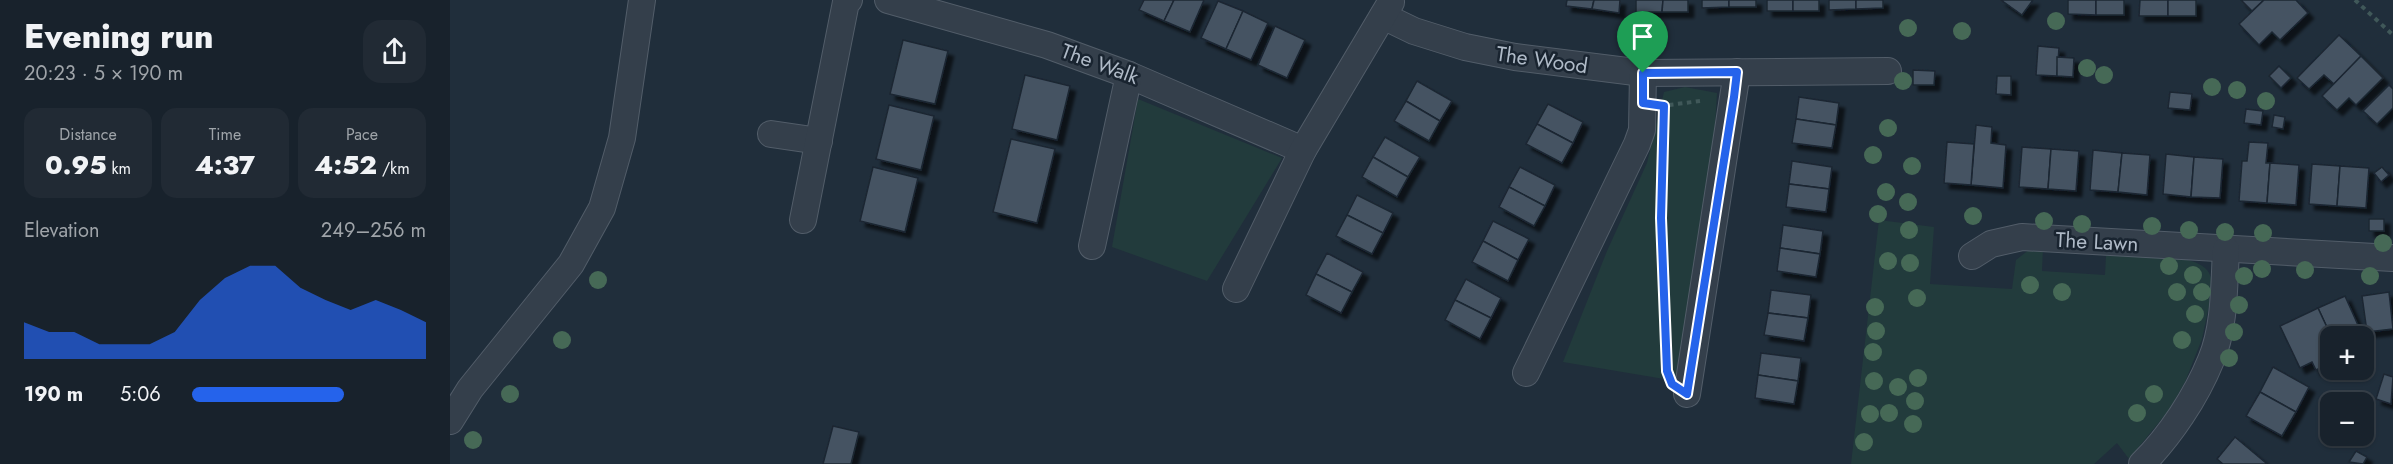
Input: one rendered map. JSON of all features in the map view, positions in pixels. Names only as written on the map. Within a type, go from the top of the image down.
[{"type":"street","points":[[450,421],[470,389],[571,264],[602,208],[622,138],[642,0]]},
{"type":"street","points":[[803,220],[846,2],[849,0]]},
{"type":"street","name":"The Walk","points":[[888,0],[1047,45],[1129,75],[1303,150]]},
{"type":"street","points":[[1236,289],[1303,150],[1387,8]]},
{"type":"street","name":"The Wood","points":[[1387,8],[1414,31],[1465,47],[1515,57],[1735,85],[1888,71]]},
{"type":"street","points":[[1526,373],[1637,144],[1642,130],[1643,73]]},
{"type":"street","points":[[1092,246],[1129,75]]},
{"type":"street","points":[[1687,394],[1735,85]]},
{"type":"street","points":[[771,134],[819,141]]},
{"type":"street","name":"The Lawn","points":[[1972,256],[1991,244],[2022,237],[2393,258]]},
{"type":"street","points":[[2142,464],[2154,452],[2188,404],[2212,359],[2221,316],[2226,250]]},
{"type":"path","points":[[2355,0],[2393,35]]},
{"type":"path","points":[[1643,103],[1664,106],[1735,85]]},
{"type":"path","points":[[1663,150],[1661,218],[1666,347]]},
{"type":"green space","points":[[1685,87],[1717,93],[1711,194],[1682,382],[1563,362],[1607,251],[1647,163],[1664,92]]},
{"type":"green space","points":[[1138,99],[1282,158],[1207,281],[1112,247]]},
{"type":"green space","points":[[1879,220],[1934,227],[1930,284],[2012,289],[2016,260],[2030,249],[2043,247],[2042,271],[2105,275],[2106,256],[2160,256],[2199,264],[2210,275],[2212,292],[2202,339],[2185,382],[2169,410],[2129,459],[2117,443],[2094,464],[1851,464]]},
{"type":"building","points":[[1144,0],[1174,0],[1164,21],[1139,10]]},
{"type":"building","points":[[1174,0],[1204,0],[1190,32],[1164,21]]},
{"type":"building","points":[[1567,0],[1594,0],[1592,9],[1566,6]]},
{"type":"building","points":[[1594,0],[1620,0],[1619,13],[1592,9]]},
{"type":"building","points":[[1636,0],[1663,0],[1662,12],[1636,12]]},
{"type":"building","points":[[1663,0],[1688,0],[1688,12],[1662,12]]},
{"type":"building","points":[[1702,0],[1729,0],[1729,7],[1702,8]]},
{"type":"building","points":[[1729,0],[1756,0],[1756,7],[1729,7]]},
{"type":"building","points":[[1767,0],[1793,0],[1793,11],[1767,11]]},
{"type":"building","points":[[1793,0],[1819,0],[1819,11],[1793,11]]},
{"type":"building","points":[[1829,0],[1856,0],[1856,9],[1829,10]]},
{"type":"building","points":[[1856,0],[1883,0],[1883,8],[1856,9]]},
{"type":"building","points":[[2001,0],[2033,0],[2022,15]]},
{"type":"building","points":[[2068,0],[2096,0],[2096,15],[2068,14]]},
{"type":"building","points":[[2096,0],[2124,0],[2124,15],[2096,15]]},
{"type":"building","points":[[2140,0],[2168,0],[2168,16],[2139,16]]},
{"type":"building","points":[[2168,0],[2196,0],[2196,16],[2168,16]]},
{"type":"building","points":[[2241,0],[2264,0],[2252,11]]},
{"type":"building","points":[[2264,0],[2296,0],[2308,13],[2280,40],[2272,32],[2259,45],[2239,24]]},
{"type":"building","points":[[1218,1],[1243,11],[1226,49],[1201,38]]},
{"type":"building","points":[[1243,11],[1268,23],[1251,60],[1226,49]]},
{"type":"building","points":[[1275,26],[1305,40],[1287,78],[1258,65]]},
{"type":"building","points":[[2339,35],[2361,56],[2334,84],[2324,75],[2309,89],[2297,78]]},
{"type":"building","points":[[903,40],[948,51],[935,104],[890,94]]},
{"type":"building","points":[[2038,46],[2059,48],[2057,76],[2036,75]]},
{"type":"building","points":[[2361,56],[2383,78],[2356,105],[2349,98],[2337,110],[2322,96]]},
{"type":"building","points":[[2057,57],[2074,58],[2073,77],[2057,76]]},
{"type":"building","points":[[2279,66],[2291,78],[2281,88],[2269,76]]},
{"type":"building","points":[[1913,70],[1935,71],[1934,85],[1913,85]]},
{"type":"building","points":[[1025,75],[1070,86],[1057,140],[1012,129]]},
{"type":"building","points":[[1997,76],[2011,76],[2011,95],[1996,94]]},
{"type":"building","points":[[1417,81],[1452,101],[1440,121],[1406,101]]},
{"type":"building","points":[[2389,85],[2393,89],[2393,108],[2377,124],[2363,111]]},
{"type":"building","points":[[2170,92],[2192,94],[2190,110],[2168,108]]},
{"type":"building","points":[[1799,97],[1839,103],[1836,125],[1796,119]]},
{"type":"building","points":[[1406,101],[1440,121],[1429,141],[1394,121]]},
{"type":"building","points":[[1548,104],[1583,122],[1573,143],[1537,124]]},
{"type":"building","points":[[889,105],[934,116],[921,170],[876,159]]},
{"type":"building","points":[[2246,109],[2263,111],[2261,125],[2244,123]]},
{"type":"building","points":[[2274,115],[2285,117],[2283,129],[2272,127]]},
{"type":"building","points":[[1796,119],[1836,125],[1832,148],[1792,143]]},
{"type":"building","points":[[1537,124],[1573,143],[1562,163],[1526,144]]},
{"type":"building","points":[[1976,125],[1992,127],[1991,143],[2006,145],[2003,188],[1971,185]]},
{"type":"building","points":[[1385,137],[1420,157],[1408,177],[1373,157]]},
{"type":"building","points":[[1011,139],[1055,149],[1037,223],[993,212]]},
{"type":"building","points":[[1947,142],[1974,144],[1971,185],[1944,183]]},
{"type":"building","points":[[2249,142],[2268,143],[2266,163],[2270,163],[2267,203],[2239,201],[2242,161],[2247,161]]},
{"type":"building","points":[[2022,147],[2051,149],[2048,189],[2019,187]]},
{"type":"building","points":[[2051,149],[2079,151],[2076,191],[2048,189]]},
{"type":"building","points":[[2093,150],[2122,153],[2118,192],[2090,190]]},
{"type":"building","points":[[2122,153],[2150,155],[2147,195],[2118,192]]},
{"type":"building","points":[[2166,154],[2194,157],[2191,197],[2163,194]]},
{"type":"building","points":[[1373,157],[1408,177],[1397,197],[1362,177]]},
{"type":"building","points":[[2194,157],[2223,159],[2220,198],[2191,197]]},
{"type":"building","points":[[1792,161],[1832,167],[1829,189],[1789,184]]},
{"type":"building","points":[[2270,163],[2299,165],[2296,205],[2267,203]]},
{"type":"building","points":[[2312,164],[2340,166],[2337,206],[2309,204]]},
{"type":"building","points":[[2340,166],[2369,168],[2366,208],[2337,206]]},
{"type":"building","points":[[873,167],[918,178],[905,232],[860,221]]},
{"type":"building","points":[[1520,167],[1555,185],[1545,206],[1509,187]]},
{"type":"building","points":[[2382,167],[2389,175],[2381,182],[2374,173]]},
{"type":"building","points":[[1789,184],[1829,189],[1826,212],[1786,207]]},
{"type":"building","points":[[1509,187],[1545,206],[1534,226],[1499,207]]},
{"type":"building","points":[[1357,195],[1393,213],[1383,233],[1347,215]]},
{"type":"building","points":[[1347,215],[1383,233],[1372,254],[1336,236]]},
{"type":"building","points":[[2369,219],[2384,219],[2384,231],[2369,231]]},
{"type":"building","points":[[1493,221],[1529,239],[1518,260],[1483,241]]},
{"type":"building","points":[[1783,225],[1823,231],[1820,254],[1780,248]]},
{"type":"building","points":[[1483,241],[1518,260],[1508,281],[1472,262]]},
{"type":"building","points":[[1780,248],[1820,254],[1816,277],[1777,271]]},
{"type":"building","points":[[1327,253],[1363,272],[1352,292],[1316,274]]},
{"type":"building","points":[[1316,274],[1352,292],[1341,313],[1306,295]]},
{"type":"building","points":[[1466,279],[1501,298],[1491,318],[1455,300]]},
{"type":"building","points":[[1771,290],[1811,295],[1808,318],[1768,313]]},
{"type":"building","points":[[2389,292],[2393,329],[2374,331],[2374,326],[2366,326],[2362,296]]},
{"type":"building","points":[[2345,296],[2358,326],[2326,326],[2318,308]]},
{"type":"building","points":[[1455,300],[1491,318],[1480,339],[1445,320]]},
{"type":"building","points":[[2318,308],[2326,326],[2320,326],[2320,368],[2316,370],[2312,362],[2300,368],[2280,326]]},
{"type":"building","points":[[1768,313],[1808,318],[1804,341],[1764,335]]},
{"type":"building","points":[[1761,353],[1801,358],[1798,381],[1758,375]]},
{"type":"building","points":[[2273,367],[2309,387],[2296,412],[2260,392]]},
{"type":"building","points":[[2384,374],[2393,377],[2391,404],[2376,399]]},
{"type":"building","points":[[1758,375],[1798,381],[1794,404],[1755,398]]},
{"type":"building","points":[[2260,392],[2296,412],[2282,436],[2246,416]]},
{"type":"building","points":[[833,426],[859,432],[851,464],[823,464]]},
{"type":"building","points":[[2235,437],[2266,464],[2223,464],[2217,459]]},
{"type":"building","points":[[2356,451],[2367,457],[2363,464],[2349,462]]},
{"type":"route","points":[[1737,72],[1687,394],[1672,384],[1667,371],[1661,218],[1664,106],[1643,103],[1643,73],[1737,72]]}]
